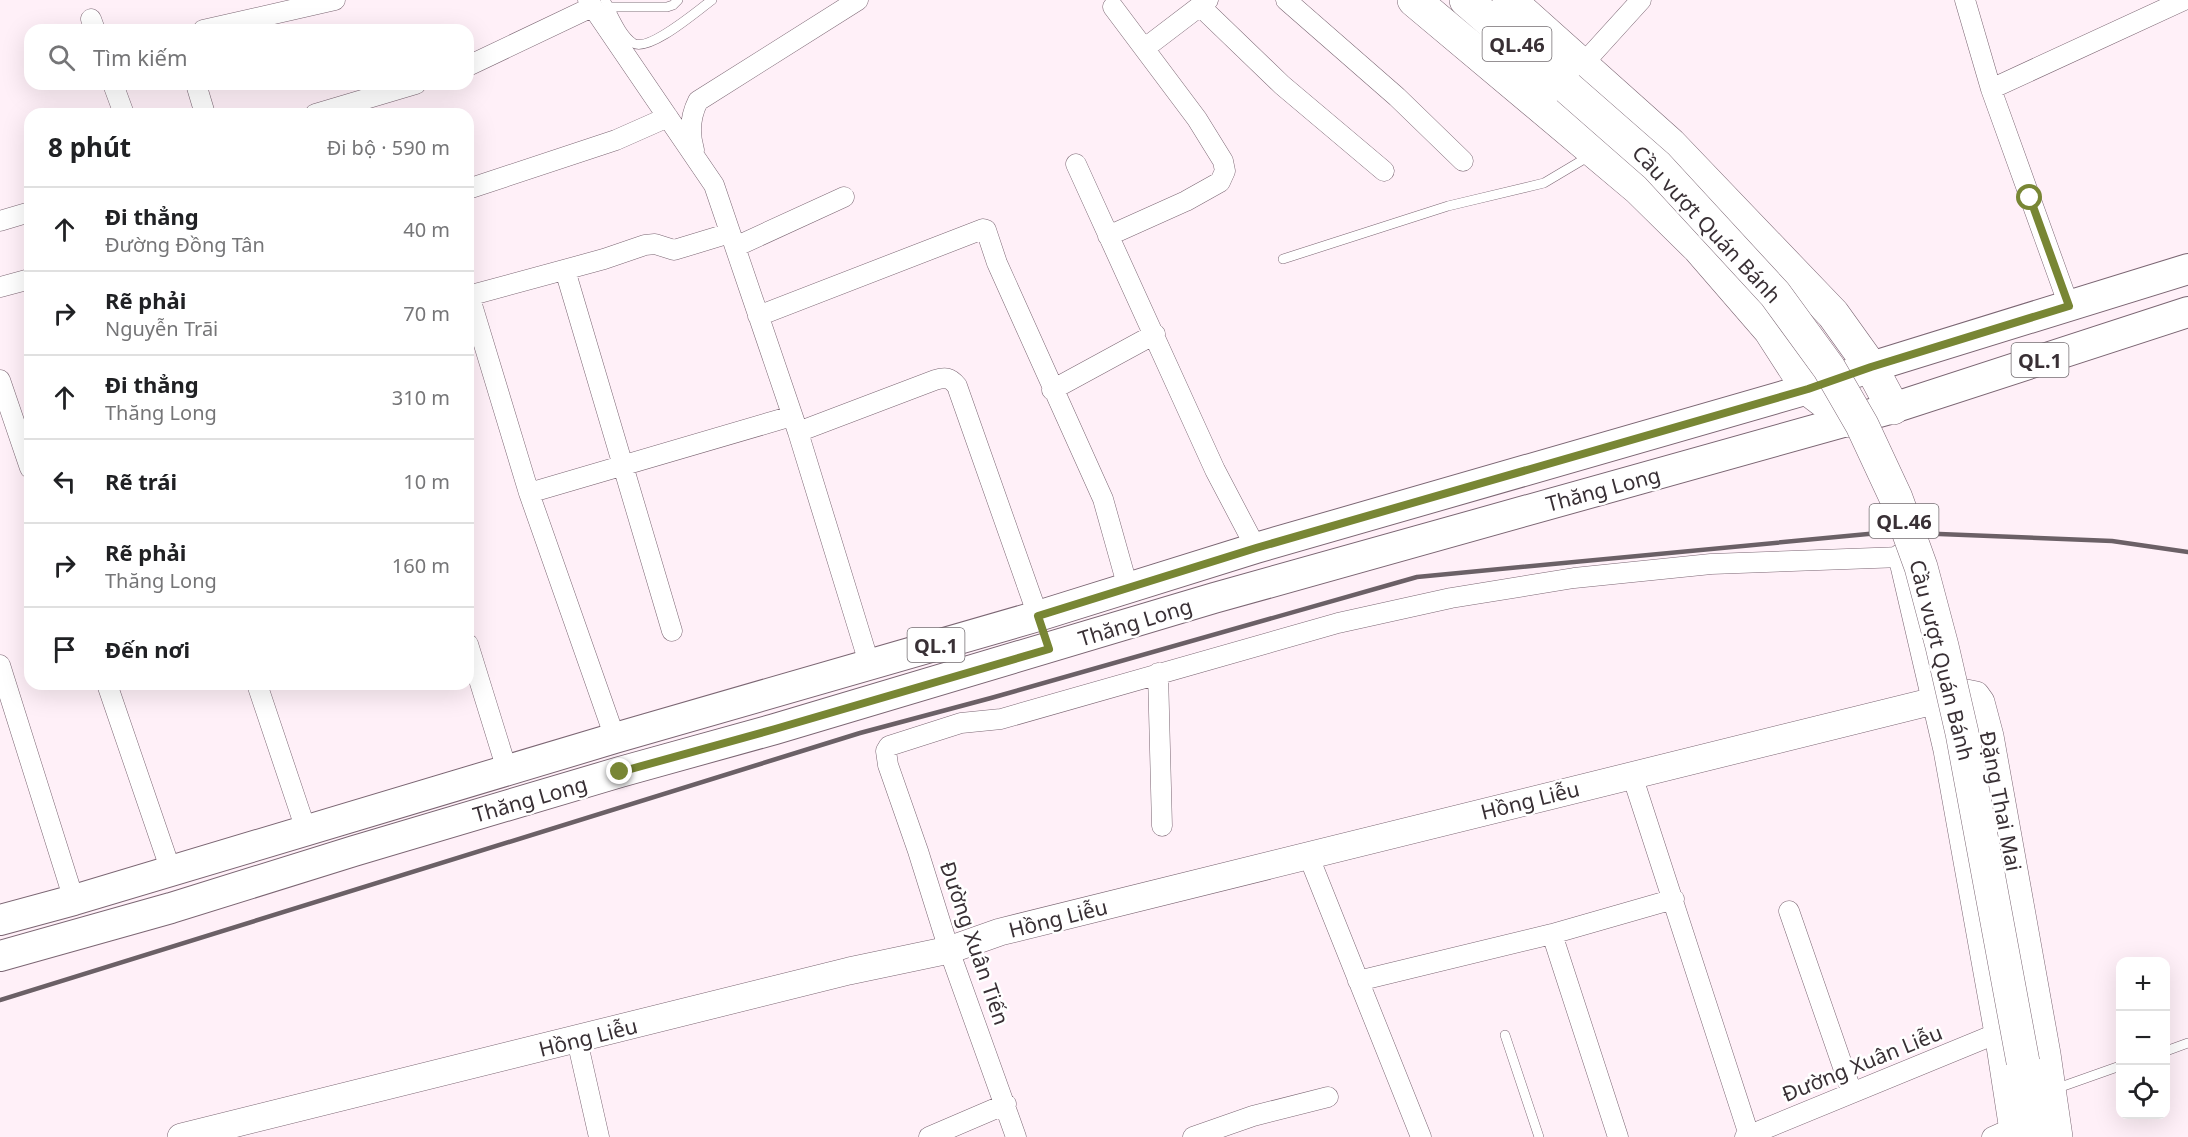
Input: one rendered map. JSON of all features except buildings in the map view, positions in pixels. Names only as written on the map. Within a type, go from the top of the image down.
[{"type":"highway","points":[[1414,0],[1638,188],[1699,248],[1770,330],[1808,389],[1850,421]]},
{"type":"highway","name":"QL.46","points":[[1466,0],[1575,76]]},
{"type":"highway","points":[[1509,0],[1575,76],[1670,144],[1833,314],[1871,367],[1893,408]]},
{"type":"highway","name":"Cầu vượt Quán Bánh","points":[[1575,76],[1775,294],[1828,368],[1862,424],[1877,456],[1896,498],[1921,567],[1942,646],[1962,733],[2023,1062]]},
{"type":"highway","name":"Đặng Thai Mai","points":[[2013,1135],[2023,1062]]},
{"type":"main road","name":"QL.1","points":[[1871,367],[2188,269]]},
{"type":"main road","name":"QL.1","points":[[1893,408],[2188,312]]},
{"type":"main road","name":"Thăng Long","points":[[0,920],[74,900],[869,663],[1038,616],[1256,548],[1808,389],[1871,367]]},
{"type":"main road","name":"Thăng Long","points":[[0,956],[171,908],[587,782],[1049,649],[1336,563],[1893,408]]},
{"type":"main road","points":[[1038,616],[1049,649]]},
{"type":"street","points":[[229,24],[335,0]]},
{"type":"street","points":[[698,161],[690,137],[692,113],[698,101],[858,0]]},
{"type":"street","points":[[1286,0],[1397,97],[1463,161]]},
{"type":"street","points":[[1575,76],[1641,0]]},
{"type":"street","points":[[1965,0],[1991,89],[2069,306]]},
{"type":"street","points":[[1991,89],[2184,0]]},
{"type":"street","points":[[1144,48],[1204,3],[1282,85],[1384,171]]},
{"type":"street","points":[[474,63],[599,4],[668,117],[714,185],[795,424],[869,663]]},
{"type":"street","points":[[1108,236],[1186,201],[1220,182],[1226,171],[1223,161],[1197,119],[1113,7]]},
{"type":"street","points":[[115,90],[122,108]]},
{"type":"street","points":[[198,90],[203,108]]},
{"type":"street","points":[[335,108],[396,90]]},
{"type":"street","points":[[474,187],[616,140],[668,117]]},
{"type":"street","points":[[1076,164],[1215,470],[1256,548]]},
{"type":"street","points":[[474,295],[645,245],[655,244],[674,250],[732,240],[844,197]]},
{"type":"street","points":[[0,221],[24,215]]},
{"type":"street","points":[[758,316],[983,229],[986,230],[997,263],[1052,390],[1103,499],[1128,588]]},
{"type":"street","points":[[565,270],[672,631]]},
{"type":"street","points":[[0,287],[24,281]]},
{"type":"street","points":[[474,312],[529,493],[615,738]]},
{"type":"street","points":[[1052,390],[1155,334]]},
{"type":"street","points":[[529,493],[621,465],[795,424],[945,377],[953,380],[957,386],[1038,616]]},
{"type":"street","points":[[0,380],[24,450]]},
{"type":"street","points":[[1162,826],[1158,674],[1381,613],[1528,585],[1711,564],[1902,557],[1937,700]]},
{"type":"street","points":[[474,663],[507,770]]},
{"type":"street","points":[[0,665],[74,900]]},
{"type":"street","name":"Đường Xuân Tiến","points":[[1016,1137],[949,950],[888,765],[886,751],[893,744],[961,723],[1001,719],[1158,674]]},
{"type":"street","points":[[109,690],[171,871]]},
{"type":"street","points":[[259,690],[306,830]]},
{"type":"street","name":"Đặng Thai Mai","points":[[2013,1135],[1998,1032],[1937,700],[1965,693],[1976,695],[1981,702],[1990,736],[2059,1137]]},
{"type":"street","name":"Hồng Liễu","points":[[193,1135],[849,971],[949,950],[1000,932],[1937,700]]},
{"type":"street","points":[[1632,775],[1674,899],[1747,1136]]},
{"type":"street","points":[[1961,827],[2005,818]]},
{"type":"street","points":[[1309,857],[1421,1137]]},
{"type":"street","points":[[1358,981],[1551,934],[1674,899]]},
{"type":"street","points":[[1789,911],[1852,1093]]},
{"type":"street","points":[[1551,934],[1618,1137]]},
{"type":"street","name":"Đường Xuân Liễu","points":[[1747,1136],[1998,1032]]},
{"type":"street","points":[[577,1040],[599,1137]]},
{"type":"street","points":[[1193,1137],[1253,1116],[1328,1097]]},
{"type":"street","points":[[929,1137],[1006,1104]]},
{"type":"lane","points":[[599,4],[667,7],[678,0]]},
{"type":"lane","points":[[599,4],[631,41],[644,45],[657,40],[712,0]]},
{"type":"lane","points":[[1284,259],[1448,206],[1544,183],[1595,152]]},
{"type":"lane","points":[[1504,1035],[1539,1137]]},
{"type":"lane","points":[[2170,1049],[2188,1043]]},
{"type":"lane","points":[[2052,1090],[2116,1068]]},
{"type":"railway","points":[[0,1000],[860,733],[1417,577],[1889,532],[2112,541],[2188,552]]},
{"type":"route","points":[[620,772],[1049,649],[1038,616],[1256,548],[1808,389],[1871,367],[2069,306],[2030,198]]}]
